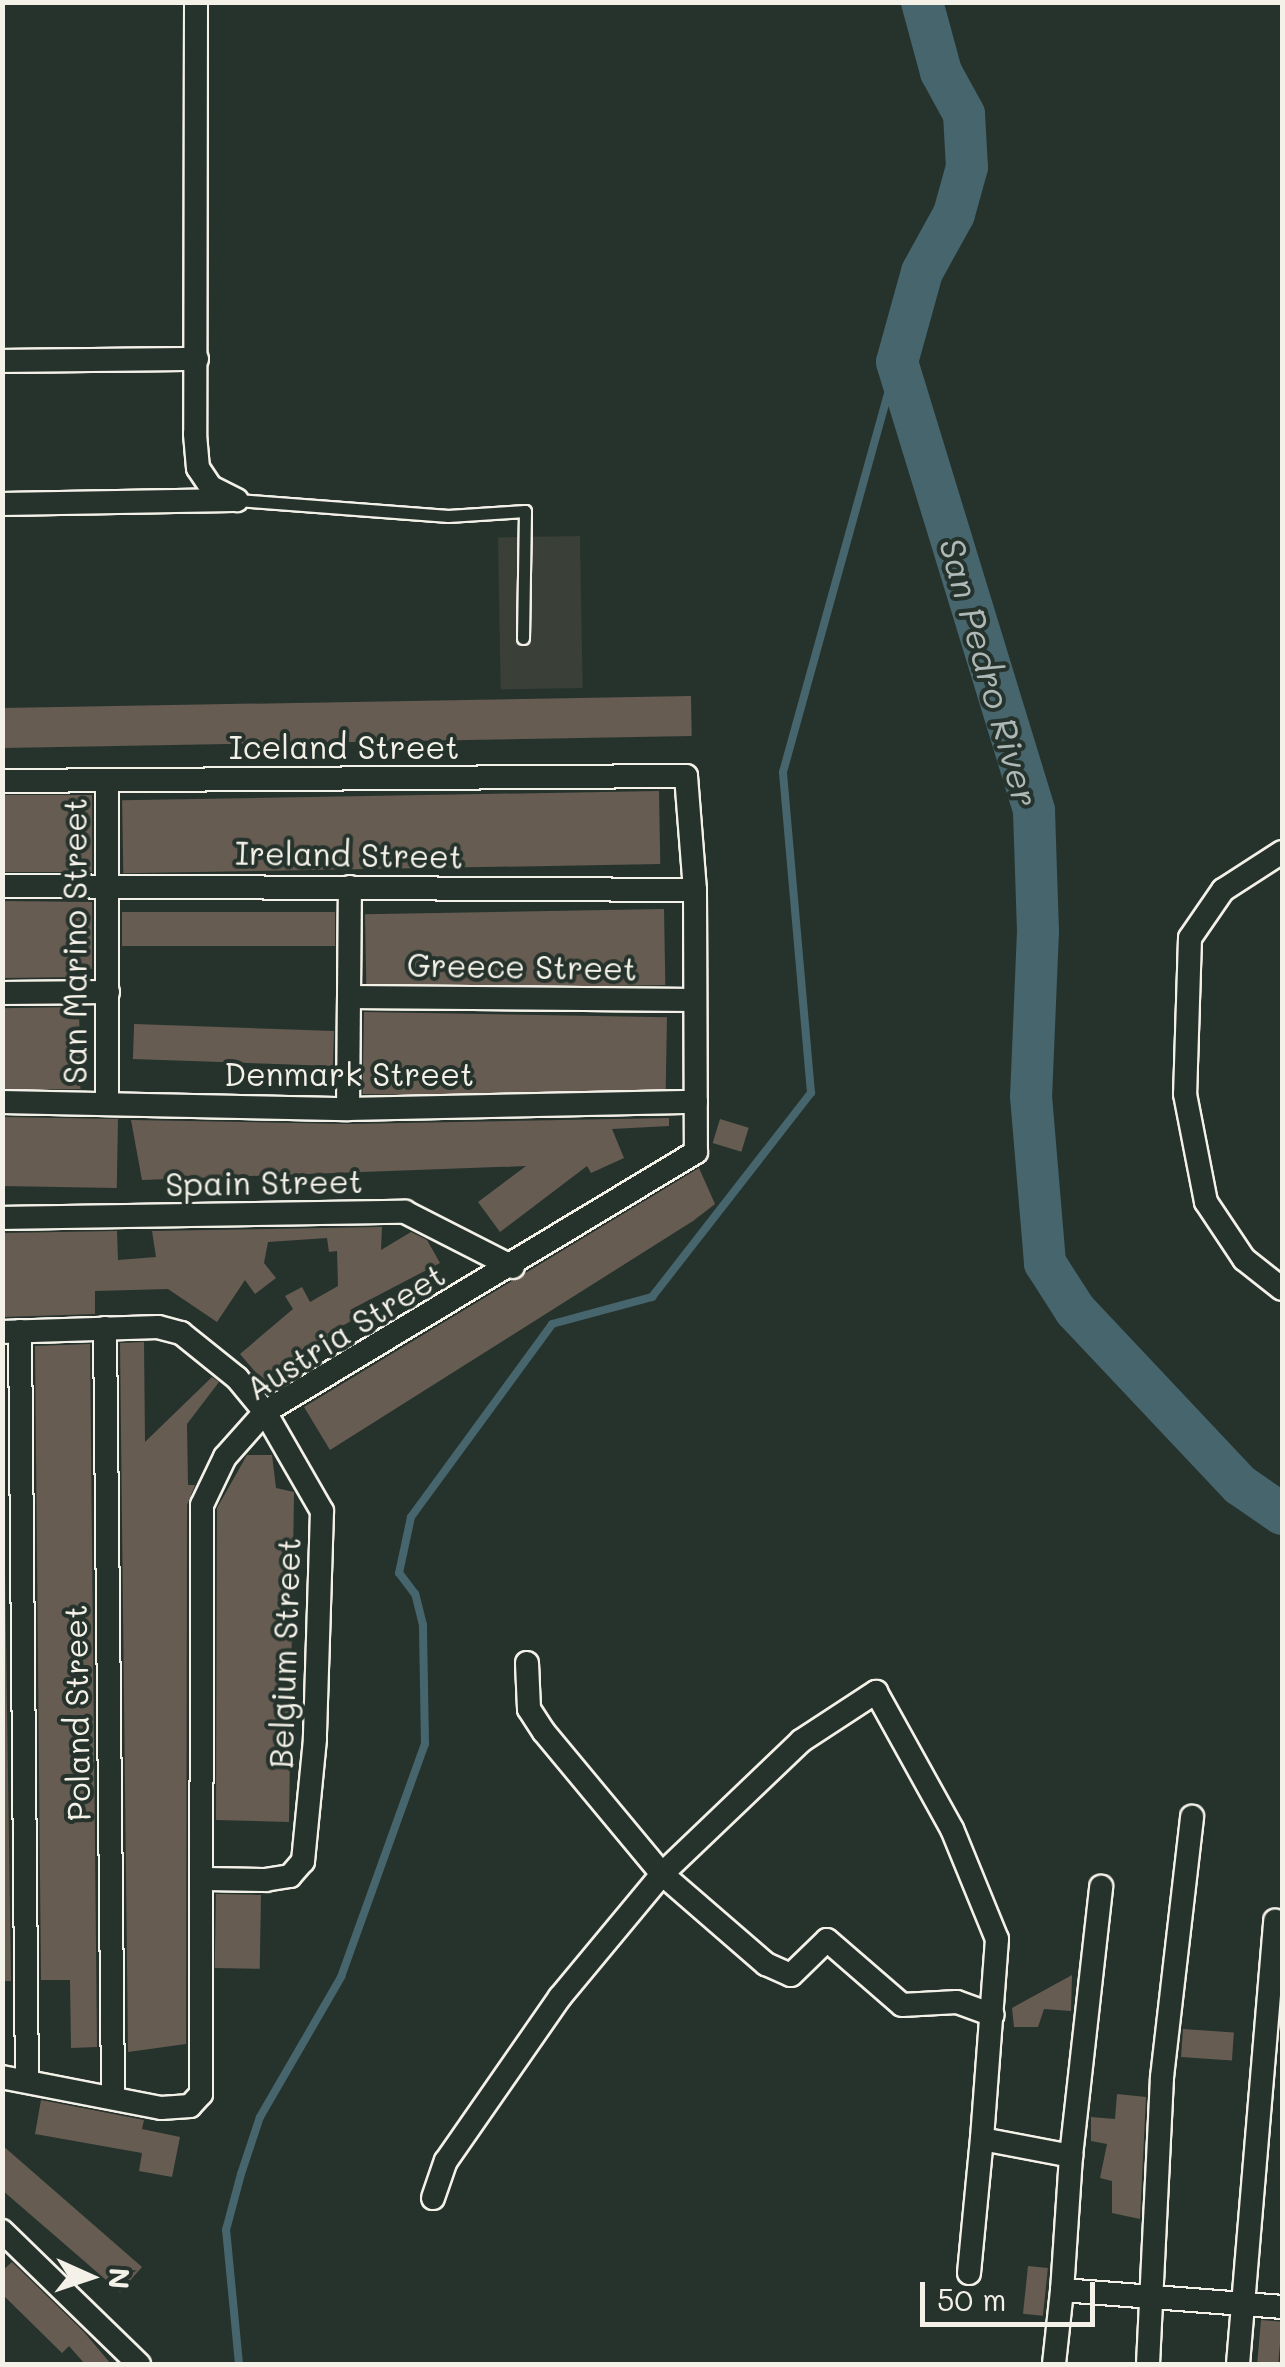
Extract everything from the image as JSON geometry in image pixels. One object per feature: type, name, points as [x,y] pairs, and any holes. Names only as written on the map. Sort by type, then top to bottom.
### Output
[{"type":"street","points":[[196,2],[198,468],[212,488],[236,500]]},
{"type":"street","points":[[2,361],[198,358]]},
{"type":"street","points":[[2,504],[236,500]]},
{"type":"street","name":"Iceland Street","points":[[2,780],[686,776]]},
{"type":"street","name":"Austria Street","points":[[113,2098],[161,2108],[190,2106],[202,2080],[202,1505],[225,1457],[265,1412],[513,1267],[696,1152],[695,890],[686,776]]},
{"type":"street","name":"San Marino Street","points":[[107,780],[107,1102]]},
{"type":"street","points":[[1282,852],[1223,890],[1190,938],[1185,1094],[1206,1202],[1244,1259],[1282,1289]]},
{"type":"street","name":"Ireland Street","points":[[2,886],[695,890]]},
{"type":"street","points":[[348,1108],[350,887]]},
{"type":"street","points":[[2,993],[108,992]]},
{"type":"street","name":"Greece Street","points":[[349,998],[695,1000]]},
{"type":"street","name":"Denmark Street","points":[[2,1102],[348,1108],[696,1102]]},
{"type":"street","name":"Spain Street","points":[[2,1218],[405,1212],[513,1267]]},
{"type":"street","name":"Belgium Street","points":[[12,1331],[105,1328],[181,1334],[237,1378],[265,1412],[322,1512],[315,1739],[303,1861],[290,1876],[203,1880]]},
{"type":"street","name":"Poland Street","points":[[105,1328],[113,2098]]},
{"type":"street","points":[[12,1331],[27,2081]]},
{"type":"street","points":[[527,1663],[529,1710],[662,1874],[782,1975],[791,1975],[828,1940],[902,2005],[957,2002],[993,2015]]},
{"type":"street","points":[[433,2198],[446,2161],[560,1998],[662,1874],[801,1741],[876,1692],[952,1828],[997,1939],[969,2273]]},
{"type":"street","points":[[1148,2364],[1162,2077],[1192,1817]]},
{"type":"street","points":[[1054,2364],[1071,2156],[1101,1887]]},
{"type":"street","points":[[1238,2364],[1274,2031],[1275,1921]]},
{"type":"street","points":[[2,2077],[113,2098]]},
{"type":"street","points":[[982,2139],[1071,2156]]},
{"type":"street","points":[[2,2231],[139,2364]]},
{"type":"street","points":[[1062,2290],[1243,2308],[1282,2306]]},
{"type":"lane","points":[[236,500],[448,516],[525,511],[523,638]]},
{"type":"shaded area","points":[[580,536],[583,688],[501,689],[498,537]]},
{"type":"building","points":[[691,696],[692,736],[3,748],[2,708]]},
{"type":"building","points":[[659,791],[660,864],[123,873],[122,800]]},
{"type":"building","points":[[2,795],[92,795],[92,872],[2,872]]},
{"type":"building","points":[[2,901],[92,902],[92,969],[78,969],[78,977],[2,978]]},
{"type":"building","points":[[664,909],[665,985],[366,990],[365,914]]},
{"type":"building","points":[[122,912],[335,912],[335,946],[122,946]]},
{"type":"building","points":[[79,1007],[80,1089],[3,1090],[2,1008]]},
{"type":"building","points":[[364,1012],[667,1017],[666,1099],[363,1094]]},
{"type":"building","points":[[134,1024],[334,1031],[333,1066],[133,1059]]},
{"type":"building","points":[[2,1117],[118,1119],[117,1188],[2,1186]]},
{"type":"building","points":[[669,1118],[669,1126],[612,1129],[624,1158],[591,1173],[587,1166],[500,1232],[478,1202],[526,1166],[142,1180],[131,1120],[348,1124]]},
{"type":"building","points":[[720,1119],[749,1128],[741,1152],[713,1143]]},
{"type":"building","points":[[699,1168],[715,1204],[693,1221],[330,1450],[304,1407]]},
{"type":"building","points":[[382,1227],[381,1250],[411,1232],[427,1240],[440,1263],[350,1310],[355,1319],[327,1334],[331,1340],[308,1353],[305,1347],[264,1382],[240,1354],[293,1309],[285,1296],[302,1287],[310,1302],[338,1286],[337,1251],[329,1252],[327,1238],[268,1242],[264,1263],[276,1278],[255,1294],[245,1280],[217,1322],[168,1289],[95,1291],[95,1314],[2,1317],[2,1233],[117,1231],[118,1260],[156,1257],[152,1231]]},
{"type":"building","points":[[144,1342],[145,1442],[212,1377],[219,1382],[187,1424],[188,1485],[195,1485],[187,1505],[186,2044],[128,2052],[120,1343]]},
{"type":"building","points":[[90,1344],[97,2047],[71,2048],[70,1980],[41,1980],[35,1346]]},
{"type":"building","points":[[2,1365],[11,1981],[2,1981]]},
{"type":"building","points":[[247,1455],[272,1455],[276,1488],[294,1492],[289,1822],[216,1820],[217,1508]]},
{"type":"building","points":[[216,1894],[261,1895],[260,1969],[215,1968]]},
{"type":"building","points":[[1072,1975],[1071,2011],[1044,2009],[1038,2027],[1014,2027],[1012,2008]]},
{"type":"building","points":[[1183,2029],[1234,2033],[1232,2060],[1181,2057]]},
{"type":"building","points":[[1117,2094],[1146,2097],[1140,2219],[1112,2213],[1112,2181],[1100,2178],[1107,2144],[1091,2141],[1091,2117],[1115,2119]]},
{"type":"building","points":[[41,2100],[144,2120],[142,2129],[180,2137],[172,2177],[139,2171],[142,2153],[35,2134]]},
{"type":"building","points":[[2,2145],[142,2267],[120,2292],[2,2190]]},
{"type":"building","points":[[12,2262],[111,2364],[85,2364],[69,2346],[62,2353],[2,2294],[2,2271]]},
{"type":"building","points":[[1028,2266],[1048,2268],[1043,2316],[1023,2314]]},
{"type":"building","points":[[1261,2320],[1282,2322],[1278,2364],[1257,2362]]},
{"type":"waterway","name":"San Pedro River","points":[[922,2],[941,72],[964,114],[967,167],[954,214],[922,272],[897,362],[1034,811],[1038,931],[1031,1096],[1045,1263],[1075,1310],[1240,1485],[1282,1514]]},
{"type":"waterway","points":[[239,2364],[226,2230],[241,2174],[260,2117],[341,1977],[425,1744],[423,1625],[415,1594],[399,1573],[411,1517],[552,1324],[652,1297],[811,1093],[783,772],[897,362]]}]
